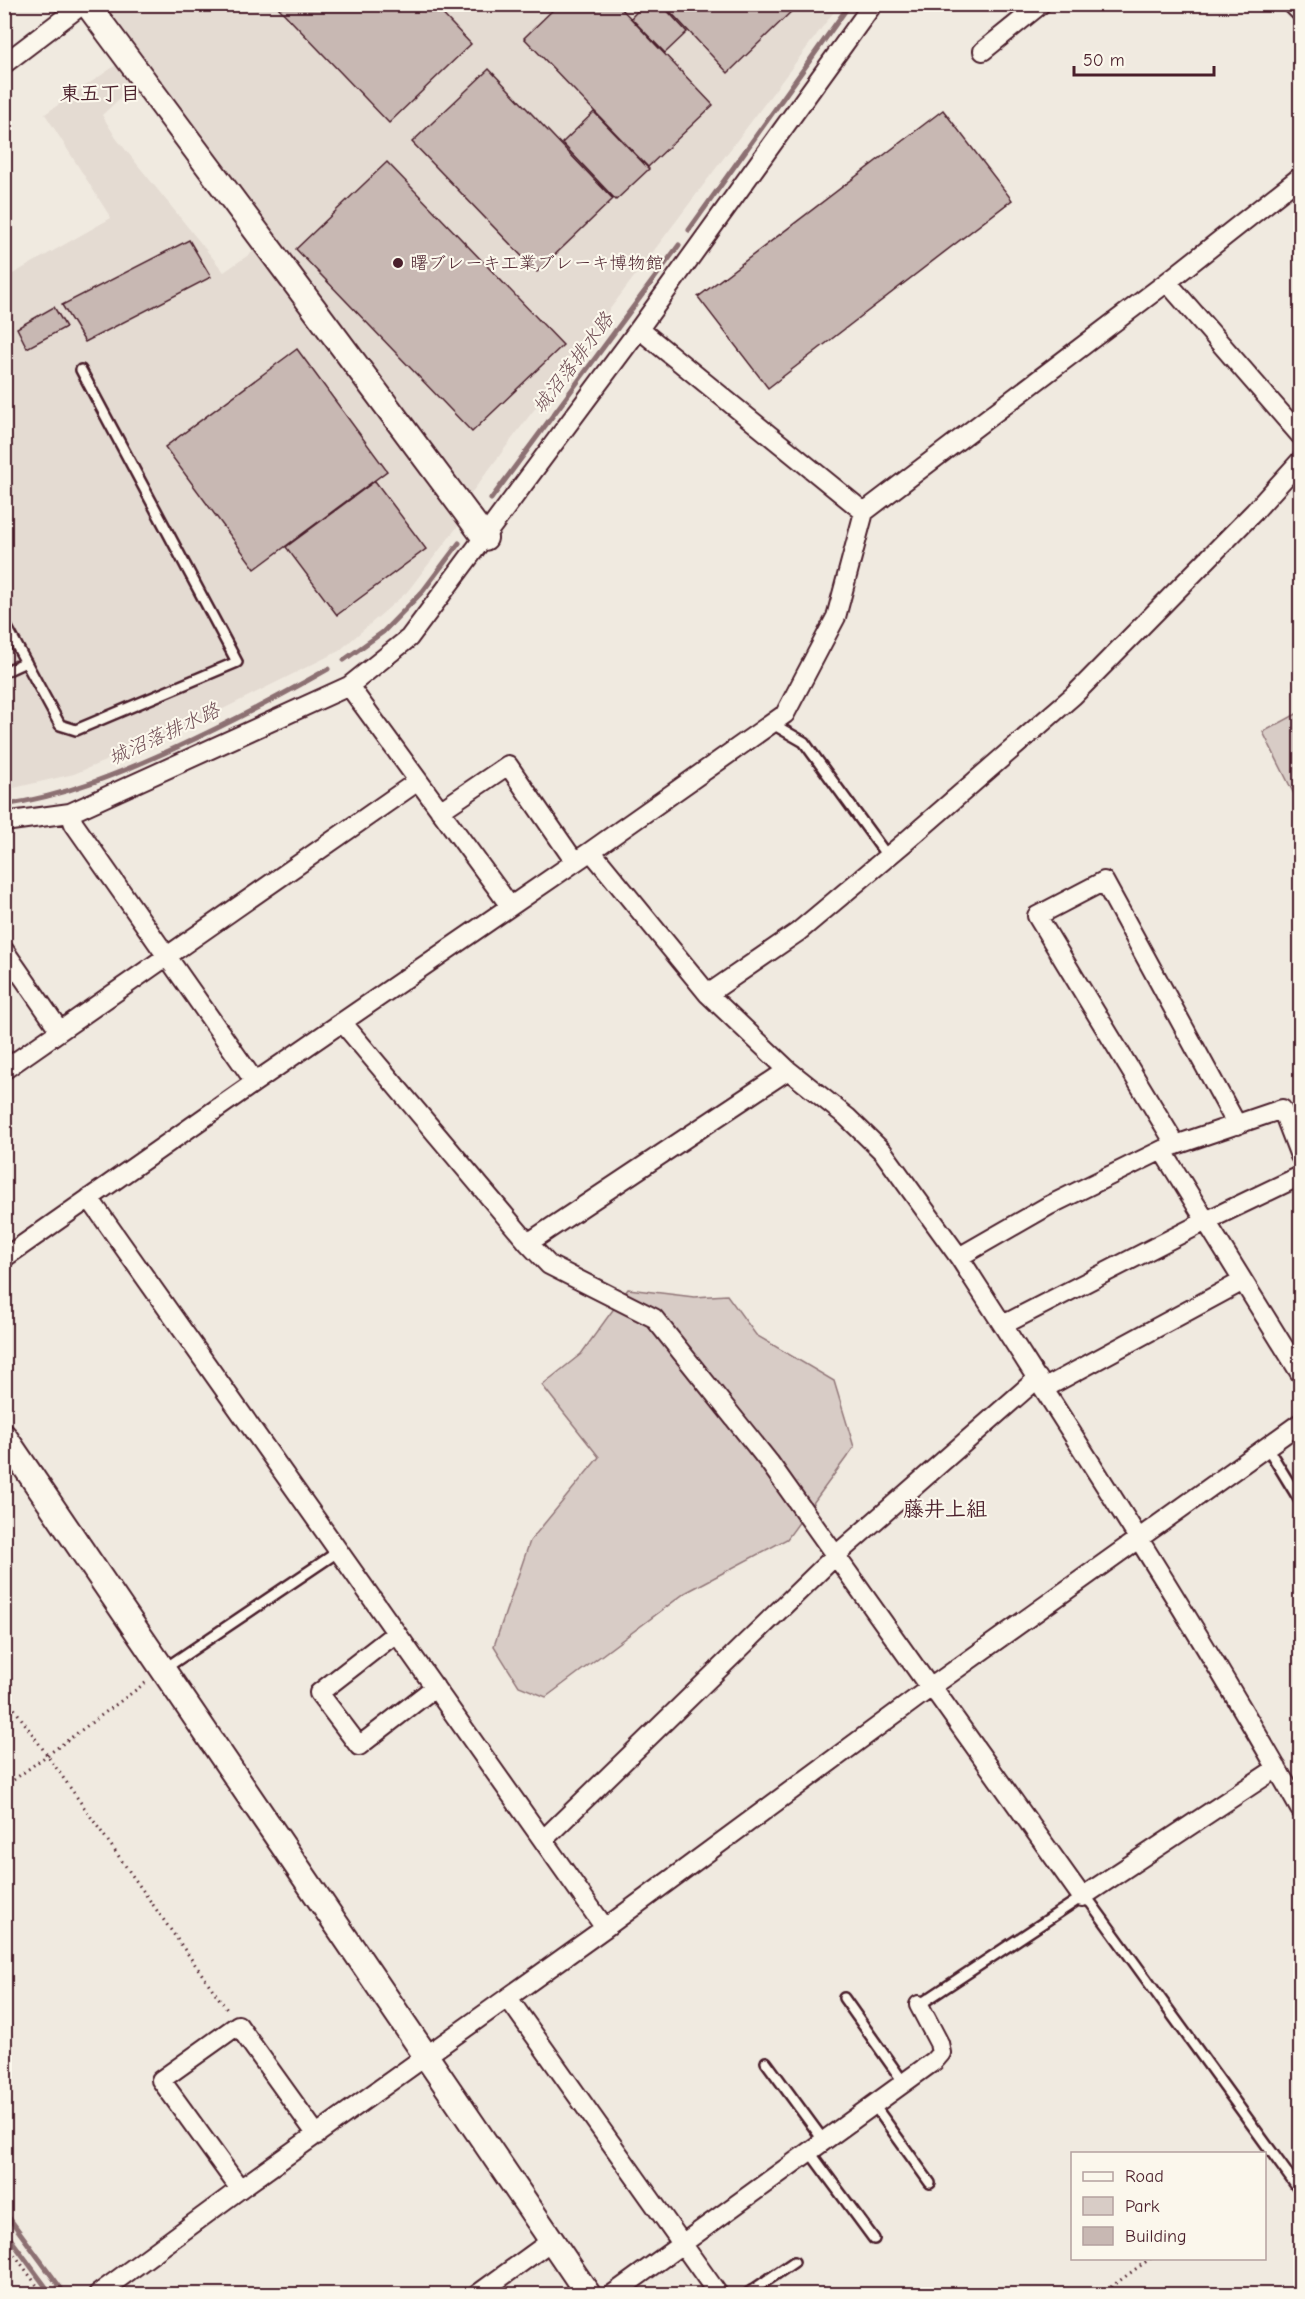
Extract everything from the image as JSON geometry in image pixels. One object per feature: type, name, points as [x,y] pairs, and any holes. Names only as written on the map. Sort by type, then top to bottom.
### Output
[{"type":"street","points":[[7,56],[85,4],[485,538]]},
{"type":"street","points":[[4,822],[70,813],[349,686],[410,638],[639,329],[873,4]]},
{"type":"street","points":[[983,51],[1041,4]]},
{"type":"street","points":[[1292,4],[1300,12]]},
{"type":"street","points":[[4,1258],[785,714],[836,617],[864,512],[1167,282],[1300,177]]},
{"type":"street","points":[[1167,282],[1300,435]]},
{"type":"street","points":[[639,329],[864,512]]},
{"type":"street","points":[[708,994],[798,932],[888,857],[1072,696],[1254,512],[1300,461]]},
{"type":"street","points":[[349,686],[510,906]]},
{"type":"street","points":[[440,811],[507,765],[575,862]]},
{"type":"street","points":[[4,1070],[418,781]]},
{"type":"street","points":[[70,813],[74,824],[255,1082]]},
{"type":"street","points":[[591,851],[708,994],[788,1070],[847,1117],[883,1152],[959,1257],[1041,1383],[1139,1540],[1300,1809]]},
{"type":"street","points":[[1237,1125],[1104,881],[1037,916],[1169,1148],[1206,1221],[1300,1373]]},
{"type":"street","points":[[4,950],[60,1031]]},
{"type":"street","points":[[342,1022],[549,1265],[654,1318],[769,1462],[1083,1897],[1277,1768]]},
{"type":"street","points":[[528,1243],[788,1070]]},
{"type":"street","points":[[959,1257],[1048,1206],[1169,1148],[1282,1109],[1300,1156]]},
{"type":"street","points":[[1003,1325],[1206,1221],[1300,1176]]},
{"type":"street","points":[[89,1198],[605,1928]]},
{"type":"street","points":[[543,1840],[836,1556],[1041,1383],[1244,1281]]},
{"type":"street","points":[[98,2295],[240,2189],[605,1928],[930,1688],[1300,1423]]},
{"type":"street","points":[[4,1436],[588,2295]]},
{"type":"street","points":[[396,1632],[319,1693],[359,1746],[435,1686]]},
{"type":"street","points":[[508,1998],[718,2295]]},
{"type":"street","points":[[613,2295],[934,2061],[941,2054],[939,2043],[919,2005]]},
{"type":"street","points":[[240,2189],[161,2080],[238,2025],[317,2134]]},
{"type":"street","points":[[478,2295],[551,2241]]},
{"type":"lane","points":[[4,622],[60,725],[76,730],[237,662],[81,370]]},
{"type":"lane","points":[[4,672],[26,662]]},
{"type":"lane","points":[[771,723],[804,742],[888,857]]},
{"type":"lane","points":[[1267,1447],[1300,1501]]},
{"type":"lane","points":[[164,1670],[339,1551]]},
{"type":"lane","points":[[919,2005],[1083,1897],[1091,1903],[1300,2191]]},
{"type":"lane","points":[[843,1998],[904,2083]]},
{"type":"lane","points":[[766,2062],[874,2239]]},
{"type":"lane","points":[[874,2104],[930,2183]]},
{"type":"lane","points":[[747,2295],[794,2262]]},
{"type":"path","points":[[4,1787],[164,1670]]},
{"type":"path","points":[[4,1694],[238,2025]]},
{"type":"path","points":[[4,2240],[43,2295]]},
{"type":"path","points":[[1101,2295],[1149,2260]]},
{"type":"shaded area","points":[[93,5],[839,5],[469,496],[131,47]]},
{"type":"shaded area","points":[[116,65],[131,88],[102,115],[116,138],[224,272],[257,249],[458,526],[407,592],[339,651],[193,724],[74,774],[5,790],[4,279],[111,218],[45,114]]},
{"type":"green space","points":[[1300,712],[1300,806],[1263,732]]},
{"type":"green space","points":[[628,1289],[694,1297],[727,1295],[756,1335],[834,1381],[854,1447],[787,1539],[685,1593],[546,1697],[519,1686],[494,1646],[530,1541],[599,1457],[542,1385],[581,1354]]},
{"type":"building","points":[[275,4],[433,4],[471,44],[389,123]]},
{"type":"building","points":[[559,4],[617,4],[713,105],[648,167],[524,38]]},
{"type":"building","points":[[644,4],[661,4],[687,32],[665,53],[631,18]]},
{"type":"building","points":[[663,4],[799,4],[728,73]]},
{"type":"building","points":[[489,69],[613,199],[537,272],[412,142]]},
{"type":"building","points":[[943,110],[1012,200],[768,388],[698,297]]},
{"type":"building","points":[[594,112],[649,169],[616,200],[562,143]]},
{"type":"building","points":[[387,162],[563,345],[472,432],[296,249]]},
{"type":"building","points":[[189,240],[211,277],[85,342],[62,305]]},
{"type":"building","points":[[54,307],[66,327],[27,348],[17,328]]},
{"type":"building","points":[[297,349],[387,471],[255,569],[165,447]]},
{"type":"building","points":[[375,481],[426,549],[337,615],[286,547]]},
{"type":"waterway","name":"城沼落排水路","points":[[689,230],[850,4]]},
{"type":"waterway","name":"城沼落排水路","points":[[491,499],[679,245]]},
{"type":"waterway","name":"城沼落排水路","points":[[344,660],[383,632],[423,591],[459,543]]},
{"type":"waterway","name":"城沼落排水路","points":[[4,805],[70,790],[132,767],[232,721],[328,669]]},
{"type":"waterway","points":[[4,2211],[65,2294]]},
{"type":"waterway","points":[[4,2230],[51,2294]]},
{"type":"place","name":"曙ブレーキ工業ブレーキ博物館","points":[[398,263]]},
{"type":"district","name":"東五丁目","points":[[100,93]]},
{"type":"district","name":"藤井上組","points":[[945,1509]]}]
